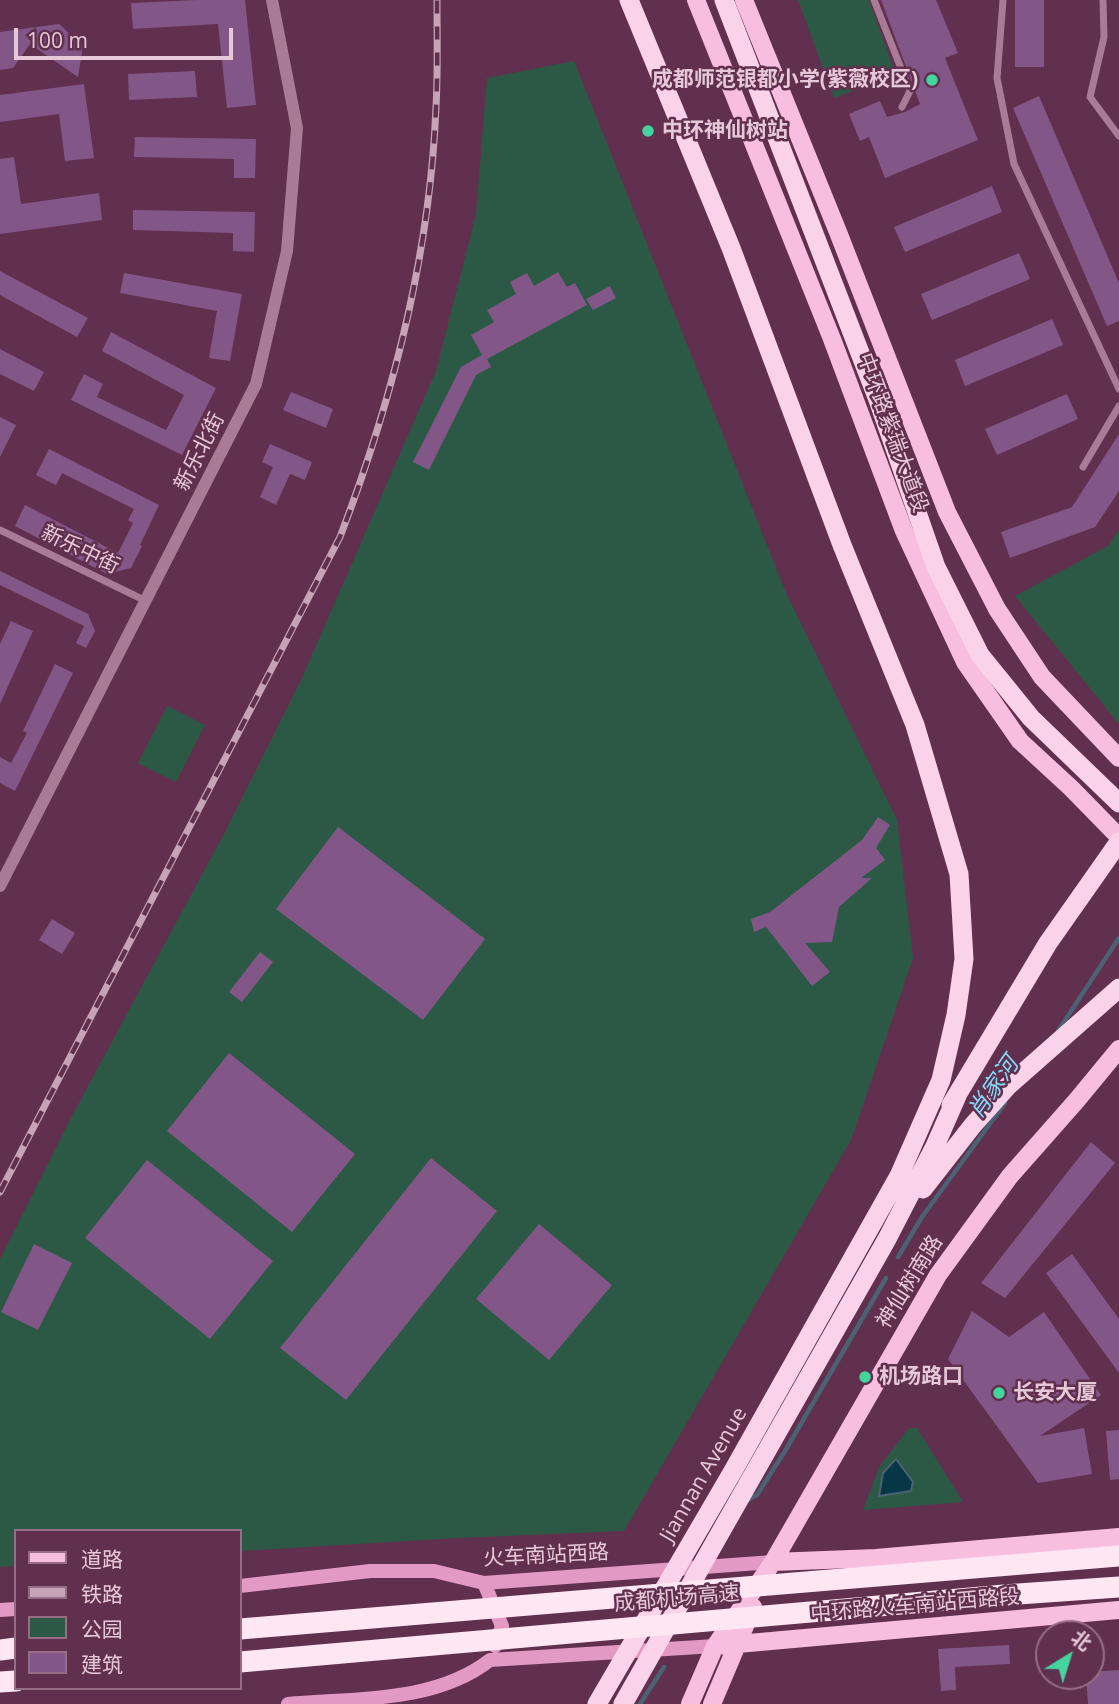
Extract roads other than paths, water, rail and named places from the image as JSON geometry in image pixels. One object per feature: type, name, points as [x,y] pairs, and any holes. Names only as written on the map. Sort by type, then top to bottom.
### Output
[{"type":"highway","points":[[629,0],[732,248],[842,545],[915,725],[960,874],[964,959],[957,1015],[940,1080],[899,1177]]},
{"type":"highway","points":[[724,0],[877,397],[936,567],[980,655],[1031,718],[1119,803]]},
{"type":"highway","points":[[597,1704],[747,1447],[899,1177],[957,1096],[1048,943],[1119,839]]},
{"type":"highway","points":[[895,1225],[973,1125],[1008,1086],[1119,988]]},
{"type":"highway","points":[[895,1225],[957,1096]]},
{"type":"highway","name":"Jiannan Avenue","points":[[622,1704],[895,1225]]},
{"type":"highway","name":"成都机场高速","points":[[242,1629],[1119,1556]]},
{"type":"highway","name":"成都机场高速","points":[[242,1662],[1119,1587]]},
{"type":"main road","name":"中环路紫瑞大道段","points":[[696,0],[832,339],[904,531],[965,662],[1020,741],[1071,788],[1119,839]]},
{"type":"main road","name":"中环路紫瑞大道段","points":[[744,0],[947,512],[997,609],[1042,677],[1119,758]]},
{"type":"main road","name":"神仙树南路","points":[[773,1562],[938,1275],[1010,1176],[1119,1049]]},
{"type":"main road","points":[[773,1562],[876,1558],[1119,1537]]},
{"type":"main road","points":[[712,1704],[773,1562]]},
{"type":"main road","points":[[690,1704],[715,1646],[773,1562]]},
{"type":"main road","name":"火车南站西路","points":[[242,1586],[370,1571],[435,1571],[484,1583],[773,1562]]},
{"type":"main road","points":[[484,1583],[502,1626],[490,1660]]},
{"type":"main road","name":"中环路火车南站西路段","points":[[715,1646],[1119,1610]]},
{"type":"main road","points":[[288,1704],[422,1691],[474,1672],[490,1660],[715,1646]]},
{"type":"street","name":"新乐北街","points":[[0,886],[256,384],[287,251],[297,128],[272,0]]},
{"type":"street","points":[[874,0],[910,91],[902,107]]},
{"type":"street","points":[[1003,0],[997,78],[1014,164],[1119,389]]},
{"type":"street","points":[[1103,0],[1104,37],[1090,97],[1119,136]]},
{"type":"street","points":[[1083,467],[1119,407]]},
{"type":"street","name":"新乐中街","points":[[0,530],[145,601]]},
{"type":"water","points":[[896,1459],[913,1482],[911,1491],[879,1496],[883,1473]]},
{"type":"waterway","name":"肖家河","points":[[1058,1031],[1119,938]]},
{"type":"waterway","name":"肖家河","points":[[898,1257],[922,1217],[1005,1103]]},
{"type":"waterway","name":"肖家河","points":[[746,1501],[757,1495],[785,1451],[886,1278]]},
{"type":"waterway","name":"肖家河","points":[[640,1704],[664,1667]]},
{"type":"railway","points":[[0,1192],[340,537],[377,432],[406,326],[417,272],[432,162],[436,107],[437,0]]},
{"type":"place","name":"成都师范银都小学(紫薇校区)","points":[[932,80]]},
{"type":"place","name":"中环神仙树站","points":[[648,131]]},
{"type":"place","name":"机场路口","points":[[865,1377]]},
{"type":"place","name":"长安大厦","points":[[999,1393]]}]
